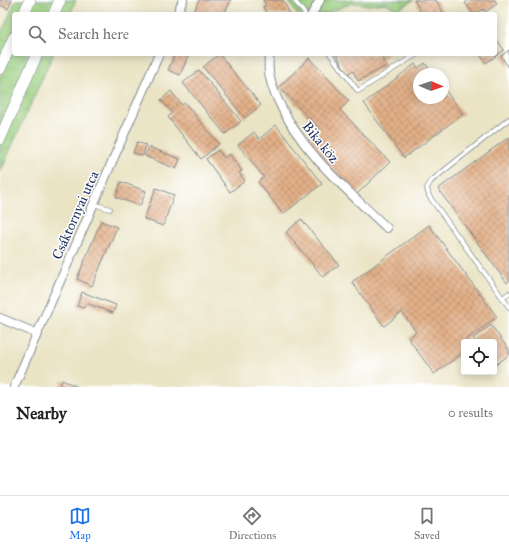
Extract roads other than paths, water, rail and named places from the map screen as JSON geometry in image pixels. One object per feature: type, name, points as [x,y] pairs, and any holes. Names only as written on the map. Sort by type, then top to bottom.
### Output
[{"type":"street","points":[[25,12],[30,0]]},
{"type":"street","points":[[55,12],[60,0]]},
{"type":"street","points":[[177,12],[183,0]]},
{"type":"street","points":[[313,12],[320,0]]},
{"type":"street","points":[[0,69],[12,42]]},
{"type":"street","points":[[0,139],[35,56]]},
{"type":"street","name":"Csáktornyai utca","points":[[14,387],[158,56]]},
{"type":"street","name":"Bika köz","points":[[270,56],[268,67],[274,91],[283,112],[298,136],[315,158],[344,188],[387,228]]},
{"type":"street","points":[[0,318],[38,334]]},
{"type":"lane","points":[[294,0],[303,12]]},
{"type":"lane","points":[[332,56],[358,91],[414,56]]},
{"type":"lane","points":[[509,119],[431,181],[427,188],[429,196],[509,307]]},
{"type":"lane","points":[[94,204],[110,209]]},
{"type":"lane","points":[[503,298],[509,293]]}]
